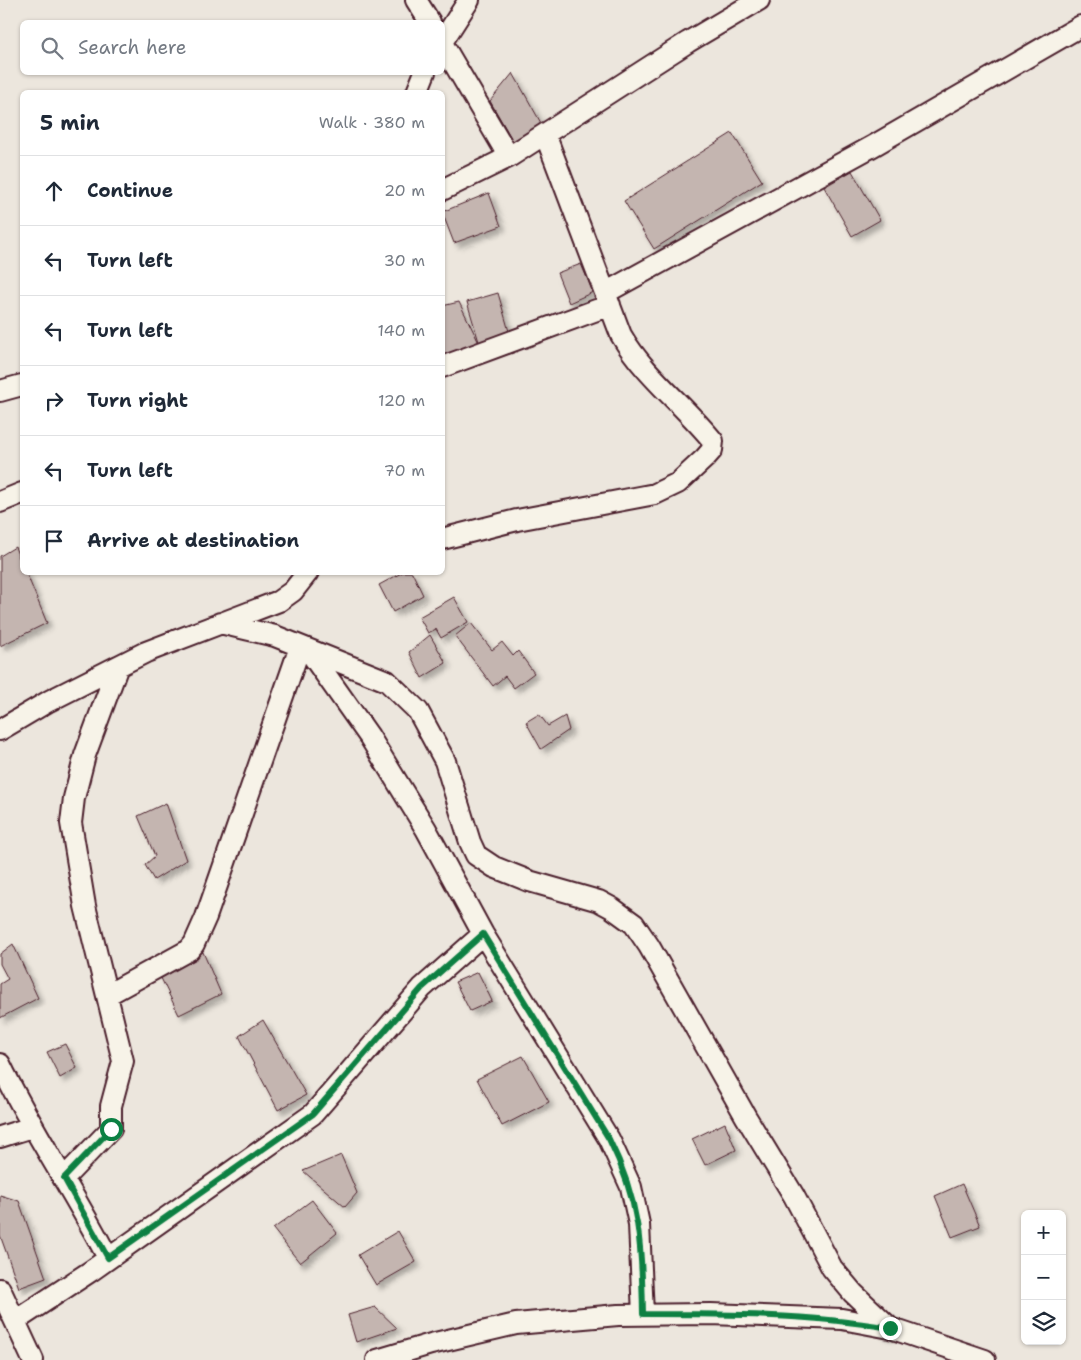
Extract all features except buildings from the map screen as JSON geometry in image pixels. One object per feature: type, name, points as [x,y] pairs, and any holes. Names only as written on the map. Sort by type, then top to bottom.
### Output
[{"type":"street","points":[[416,0],[429,20]]},
{"type":"street","points":[[445,37],[468,0]]},
{"type":"street","points":[[445,189],[509,157],[688,42],[759,0]]},
{"type":"street","points":[[445,366],[607,299],[1081,26]]},
{"type":"street","points":[[445,47],[509,157]]},
{"type":"street","points":[[418,90],[424,75]]},
{"type":"street","points":[[445,538],[517,520],[655,494],[678,483],[712,450],[713,441],[684,407],[632,354],[621,335],[545,134]]},
{"type":"street","points":[[0,391],[20,386]]},
{"type":"street","points":[[0,502],[20,494]]},
{"type":"street","points":[[0,730],[49,701],[146,652],[279,601],[293,591],[306,575]]},
{"type":"street","points":[[220,623],[274,636],[387,681],[418,710],[445,761],[470,842],[476,855],[494,867],[529,881],[599,902],[622,914],[634,924],[649,946],[746,1117],[794,1196],[832,1268],[858,1298],[890,1328]]},
{"type":"street","points":[[304,649],[370,736],[426,829],[483,934],[609,1139],[624,1168],[639,1224],[643,1314]]},
{"type":"street","points":[[107,995],[189,950],[194,944],[206,917],[304,649]]},
{"type":"street","points":[[64,1178],[111,1129],[111,1106],[123,1061],[85,906],[70,823],[74,798],[88,748],[118,666]]},
{"type":"street","points":[[15,1321],[313,1114],[422,988],[483,934]]},
{"type":"street","points":[[0,1064],[32,1127],[64,1178],[108,1258]]},
{"type":"street","points":[[0,1137],[32,1127]]},
{"type":"street","points":[[0,1289],[33,1360]]},
{"type":"street","points":[[377,1360],[400,1357],[516,1324],[643,1314],[766,1315],[842,1320],[890,1328],[985,1360]]},
{"type":"route","points":[[111,1129],[64,1178],[108,1258],[313,1114],[334,1092],[387,1026],[422,988],[483,934],[609,1139],[624,1168],[631,1188],[639,1224],[643,1263],[643,1314],[766,1315],[842,1320],[890,1328]]}]
